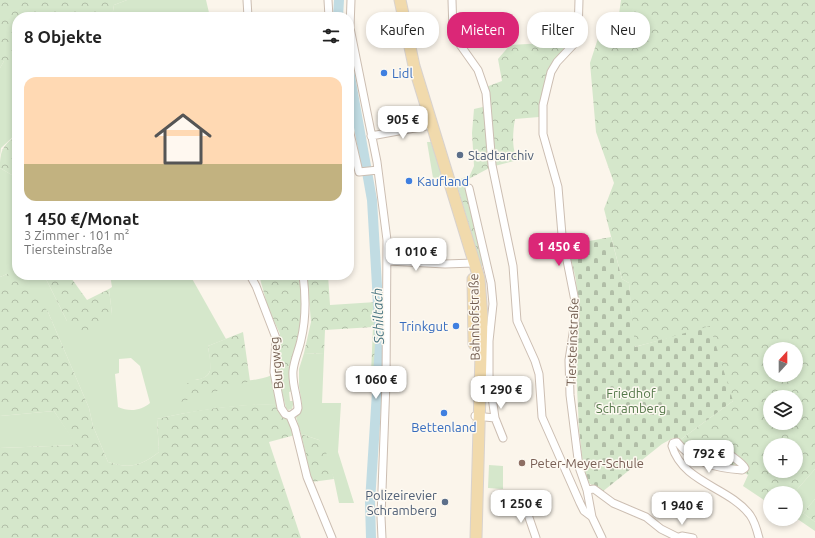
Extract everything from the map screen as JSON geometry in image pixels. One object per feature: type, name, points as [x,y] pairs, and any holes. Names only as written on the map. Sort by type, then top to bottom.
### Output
[{"type":"main road","points":[[400,0],[414,66],[474,263]]},
{"type":"main road","name":"Bahnhofstraße","points":[[474,263],[477,416],[476,538]]},
{"type":"main road","name":"Bahnhofstraße","points":[[470,538],[477,416]]},
{"type":"street","points":[[247,0],[248,12]]},
{"type":"street","points":[[328,0],[329,12]]},
{"type":"street","points":[[351,0],[351,12]]},
{"type":"street","points":[[452,0],[454,32],[456,39],[478,70],[486,93],[492,165],[513,266],[517,321],[535,361],[539,374],[542,417],[580,503],[584,511],[592,517]]},
{"type":"street","name":"Tiersteinstraße","points":[[573,0],[578,11]]},
{"type":"street","name":"Tiersteinstraße","points":[[580,0],[578,11],[578,34],[573,45],[557,62],[551,72],[543,113],[543,134],[558,187],[562,235],[575,301],[575,321],[569,360],[570,395],[579,467],[587,490],[592,517],[602,538]]},
{"type":"street","points":[[354,49],[371,136],[375,170],[385,224],[388,261],[381,517],[382,538]]},
{"type":"street","points":[[371,136],[431,125]]},
{"type":"street","points":[[354,150],[359,172],[375,170]]},
{"type":"street","points":[[469,188],[491,283],[493,304],[489,341],[489,376],[495,418],[503,438]]},
{"type":"street","name":"Bahnhofstraße","points":[[388,261],[445,264],[474,263]]},
{"type":"street","name":"Burgweg","points":[[253,280],[276,338],[274,372],[281,408],[284,414],[290,416],[295,428],[307,477],[332,538]]},
{"type":"street","points":[[290,416],[297,412],[298,408],[292,380],[293,368],[302,340],[306,303],[304,280]]},
{"type":"street","points":[[477,416],[495,418]]},
{"type":"street","points":[[719,445],[728,455],[742,463],[745,468],[742,470],[707,464],[692,458],[677,442],[673,442],[672,446],[682,465],[704,482],[732,499],[749,514],[754,521],[759,538]]},
{"type":"street","points":[[587,490],[594,489],[613,503],[646,517],[661,529],[677,538],[693,538]]},
{"type":"street","points":[[524,503],[536,538]]},
{"type":"street","points":[[661,529],[667,538]]},
{"type":"green space","points":[[0,0],[127,0],[114,5],[113,12],[12,12],[12,61],[4,61],[0,68]]},
{"type":"green space","points":[[127,0],[206,0],[209,12],[113,12],[114,5]]},
{"type":"green space","points":[[621,0],[815,0],[815,469],[800,486],[763,486],[763,499],[743,486],[748,475],[701,458],[685,447],[680,440],[733,401],[681,335],[634,347],[629,283],[622,279],[604,209],[614,183],[596,132],[590,63],[596,44],[596,48],[650,48],[650,12],[619,12]]},
{"type":"green space","points":[[519,44],[527,44],[527,48],[564,48],[548,75],[539,117],[515,119],[513,145],[518,160],[491,167],[465,181],[486,265],[481,266],[456,181],[470,175],[474,166],[472,133],[474,109],[487,106],[486,87],[502,81],[498,59],[507,48],[519,48]]},
{"type":"green space","points":[[12,60],[12,138],[1,148],[0,156],[0,68],[4,61]]},
{"type":"green space","points":[[12,138],[12,175],[0,168],[2,151]]},
{"type":"green space","points":[[427,142],[431,142],[442,177],[433,178]]},
{"type":"green space","points":[[0,168],[12,175],[12,279],[7,274],[0,277]]},
{"type":"green space","name":"Friedhof Schramberg","points":[[611,237],[622,279],[629,283],[635,347],[710,326],[733,401],[680,440],[673,438],[662,444],[602,492],[589,483],[584,473],[579,429],[575,347],[578,322],[576,280],[568,245]]},
{"type":"green space","points":[[7,274],[12,275],[12,280],[25,280],[48,312],[89,408],[93,426],[108,462],[129,466],[135,465],[147,460],[159,452],[157,419],[216,408],[277,404],[290,419],[295,435],[269,442],[301,538],[0,538],[0,448],[76,445],[54,411],[0,416],[0,277]]},
{"type":"green space","points":[[13,280],[46,280],[67,321],[112,314],[109,289],[112,287],[111,280],[193,280],[226,339],[208,346],[211,363],[209,372],[207,376],[195,380],[243,381],[272,375],[277,404],[217,408],[157,419],[159,452],[147,460],[135,465],[129,466],[108,462],[93,426],[89,408],[48,312]],"holes":[[[131,358],[140,366],[150,403],[143,408],[135,410],[126,410],[118,407],[115,374],[119,373],[119,359]]]},
{"type":"green space","points":[[46,280],[73,280],[87,300],[109,289],[112,314],[94,328],[80,332],[67,321]]},
{"type":"green space","points":[[260,280],[301,280],[301,334],[295,356],[290,365],[277,373],[275,355],[280,334],[268,308]]},
{"type":"green space","points":[[307,280],[328,280],[330,305],[376,302],[377,346],[375,378],[372,378],[371,373],[373,327],[325,330],[324,354],[304,353],[311,322]]},
{"type":"green space","points":[[243,332],[250,381],[181,402],[178,396],[182,385],[205,377],[210,371],[208,346]]},
{"type":"green space","points":[[304,353],[324,354],[322,403],[341,403],[338,452],[354,503],[339,503],[334,479],[319,440],[301,434],[296,417],[302,404],[299,386],[299,369]]},
{"type":"green space","points":[[291,363],[293,391],[289,392],[290,401],[294,401],[292,409],[288,410],[286,408],[277,373],[289,366]]},
{"type":"green space","points":[[54,411],[77,445],[0,448],[0,416]]},
{"type":"green space","points":[[301,434],[319,440],[325,449],[334,479],[312,482]]},
{"type":"green space","points":[[489,465],[503,466],[503,489],[488,488]]},
{"type":"green space","points":[[815,469],[815,499],[803,513],[803,486],[800,486]]},
{"type":"green space","points":[[815,499],[815,522],[803,513]]},
{"type":"green space","points":[[803,513],[815,522],[815,531],[803,523]]},
{"type":"waterway","name":"Schiltach","points":[[338,12],[339,0]]},
{"type":"waterway","name":"Schiltach","points":[[354,99],[372,200],[380,345],[370,502],[371,538]]},
{"type":"place","name":"Lidl","points":[[384,73]]},
{"type":"place","name":"Stadtarchiv","points":[[460,155]]},
{"type":"place","name":"Kaufland","points":[[409,181]]},
{"type":"place","name":"Trinkgut","points":[[456,326]]},
{"type":"place","name":"Bettenland","points":[[444,413]]},
{"type":"place","name":"Peter-Meyer-Schule","points":[[522,463]]},
{"type":"place","name":"Polizeirevier Schramberg","points":[[445,502]]}]
